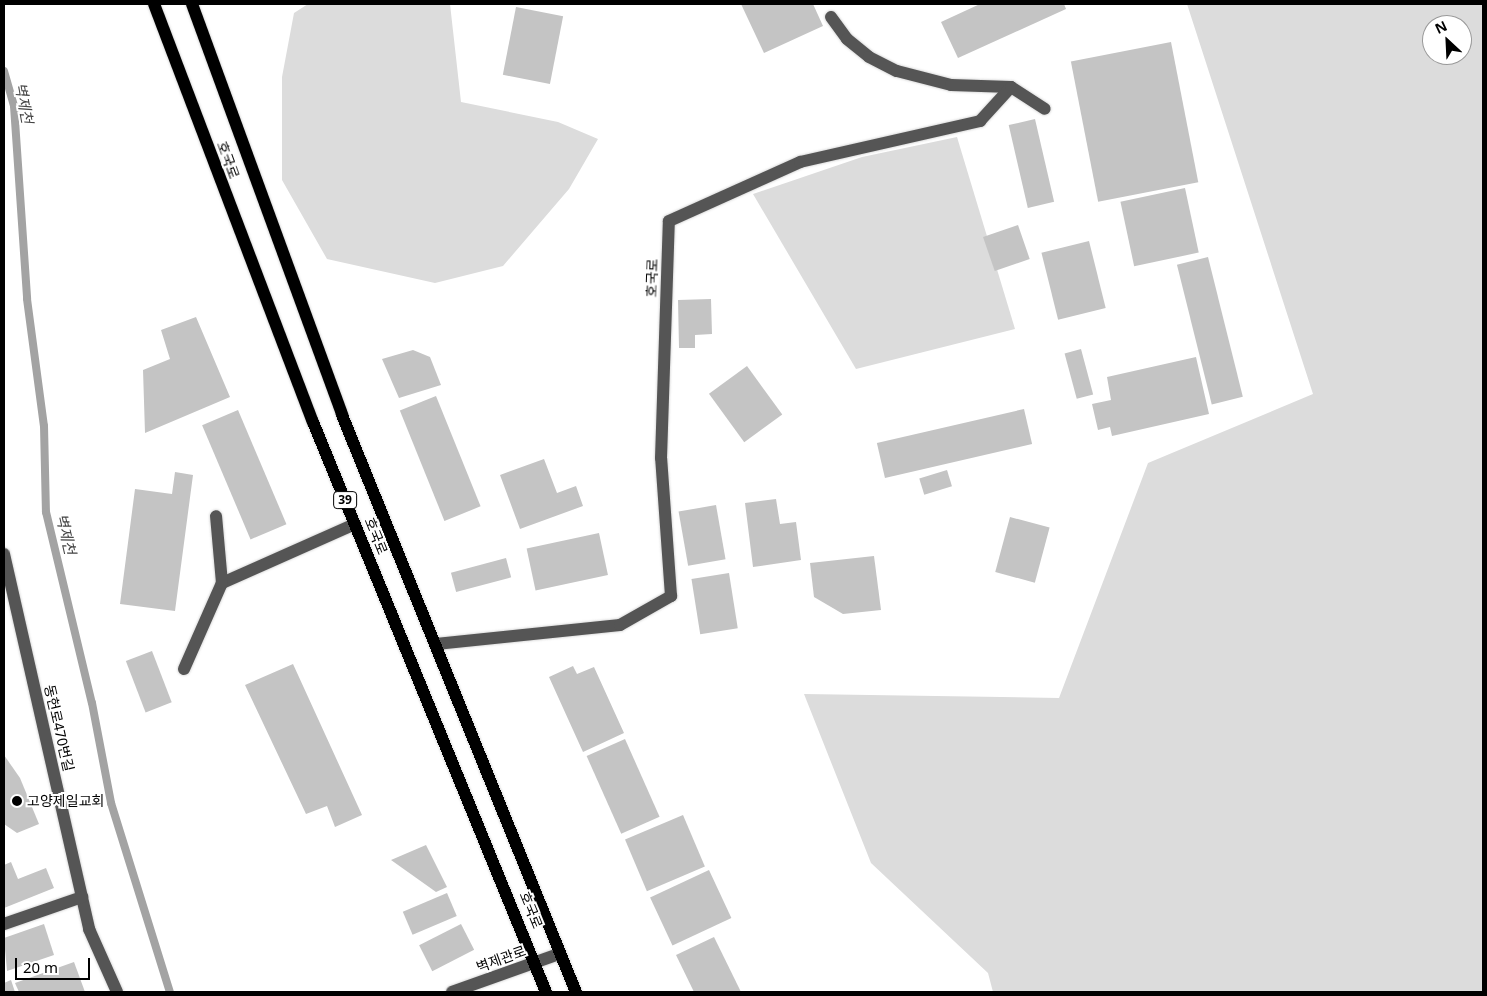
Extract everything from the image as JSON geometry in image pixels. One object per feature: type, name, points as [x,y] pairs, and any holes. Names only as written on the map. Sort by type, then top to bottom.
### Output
[{"type":"main road","name":"호국로","points":[[154,4],[240,235],[355,524],[536,962],[546,992]]},
{"type":"main road","name":"호국로","points":[[192,4],[342,415],[576,992]]},
{"type":"street","points":[[831,17],[847,39],[869,57],[897,70],[951,85],[1011,87],[1045,109]]},
{"type":"street","name":"호국로","points":[[436,644],[620,625],[671,596],[661,458],[669,221],[800,162],[980,121],[1011,87]]},
{"type":"street","points":[[184,669],[222,583],[216,516]]},
{"type":"street","points":[[222,583],[355,524]]},
{"type":"street","name":"동헌로470번길","points":[[4,554],[89,929],[117,992]]},
{"type":"street","points":[[4,924],[82,897]]},
{"type":"street","name":"벽제관로","points":[[452,992],[559,954]]},
{"type":"shaded area","points":[[308,4],[450,4],[461,102],[558,122],[598,139],[569,189],[503,266],[435,283],[327,259],[282,180],[282,77],[294,13]]},
{"type":"shaded area","points":[[1187,4],[1483,4],[1483,992],[993,992],[988,973],[871,863],[804,694],[1059,698],[1148,463],[1313,394]]},
{"type":"shaded area","points":[[957,137],[1015,329],[856,369],[753,194],[862,157]]},
{"type":"building","points":[[741,4],[813,4],[823,26],[764,53]]},
{"type":"building","points":[[980,4],[1064,4],[1066,9],[958,58],[941,22]]},
{"type":"building","points":[[516,7],[563,16],[550,84],[503,75]]},
{"type":"building","points":[[1171,42],[1198,182],[1098,202],[1071,61]]},
{"type":"building","points":[[1035,119],[1054,202],[1028,208],[1009,125]]},
{"type":"building","points":[[1185,188],[1199,253],[1134,266],[1120,202]]},
{"type":"building","points":[[1018,225],[1030,259],[995,271],[983,237]]},
{"type":"building","points":[[1089,241],[1106,308],[1058,320],[1041,253]]},
{"type":"building","points":[[1208,257],[1243,397],[1212,404],[1177,265]]},
{"type":"building","points":[[711,299],[712,334],[695,335],[695,348],[679,348],[678,300]]},
{"type":"building","points":[[196,317],[230,397],[145,433],[143,370],[170,359],[161,330]]},
{"type":"building","points":[[1081,349],[1093,394],[1077,399],[1065,353]]},
{"type":"building","points":[[413,350],[430,357],[441,385],[399,398],[382,359]]},
{"type":"building","points":[[1196,357],[1209,414],[1112,436],[1110,427],[1098,430],[1092,404],[1111,400],[1107,377]]},
{"type":"building","points":[[747,366],[782,415],[744,442],[709,394]]},
{"type":"building","points":[[436,396],[481,506],[444,521],[400,411]]},
{"type":"building","points":[[1024,409],[1032,444],[885,478],[877,443]]},
{"type":"building","points":[[238,410],[286,524],[251,539],[202,425]]},
{"type":"building","points":[[544,459],[557,493],[576,486],[583,506],[520,529],[500,475]]},
{"type":"building","points":[[947,470],[952,486],[924,495],[919,478]]},
{"type":"building","points":[[175,472],[193,475],[175,611],[120,604],[135,489],[172,494]]},
{"type":"building","points":[[776,499],[780,524],[796,522],[801,560],[753,567],[745,503]]},
{"type":"building","points":[[716,505],[726,559],[688,566],[679,512]]},
{"type":"building","points":[[1010,517],[1050,528],[1035,583],[995,572]]},
{"type":"building","points":[[599,533],[608,575],[536,590],[527,548]]},
{"type":"building","points":[[874,556],[881,610],[843,614],[814,597],[810,563]]},
{"type":"building","points":[[506,558],[511,577],[456,592],[451,573]]},
{"type":"building","points":[[729,573],[738,628],[700,634],[691,579]]},
{"type":"building","points":[[152,651],[172,702],[146,712],[126,661]]},
{"type":"building","points":[[293,664],[362,815],[335,827],[327,806],[306,814],[245,685]]},
{"type":"building","points":[[573,666],[577,674],[594,667],[624,733],[583,752],[549,677]]},
{"type":"building","points":[[625,739],[660,817],[621,834],[587,756]]},
{"type":"building","name":"고양제일교회","points":[[4,755],[20,778],[39,824],[17,833],[4,824]]},
{"type":"building","points":[[683,815],[705,867],[647,891],[625,840]]},
{"type":"building","points":[[426,845],[447,887],[436,892],[391,860]]},
{"type":"building","points":[[11,862],[18,879],[46,868],[54,888],[4,908],[4,865]]},
{"type":"building","points":[[709,870],[731,918],[672,946],[650,897]]},
{"type":"building","points":[[447,893],[457,916],[413,935],[403,912]]},
{"type":"building","points":[[44,924],[54,955],[7,971],[4,938]]},
{"type":"building","points":[[461,924],[474,950],[432,971],[419,945]]},
{"type":"building","points":[[714,937],[741,992],[694,992],[676,955]]},
{"type":"building","points":[[74,962],[85,992],[19,992],[15,983]]},
{"type":"building","points":[[11,980],[15,992],[4,992],[4,983]]},
{"type":"waterway","name":"벽제천","points":[[4,71],[14,106],[27,299],[44,426],[46,512],[92,703],[111,803],[170,992]]},
{"type":"place","name":"고양제일교회","points":[[17,801]]}]
